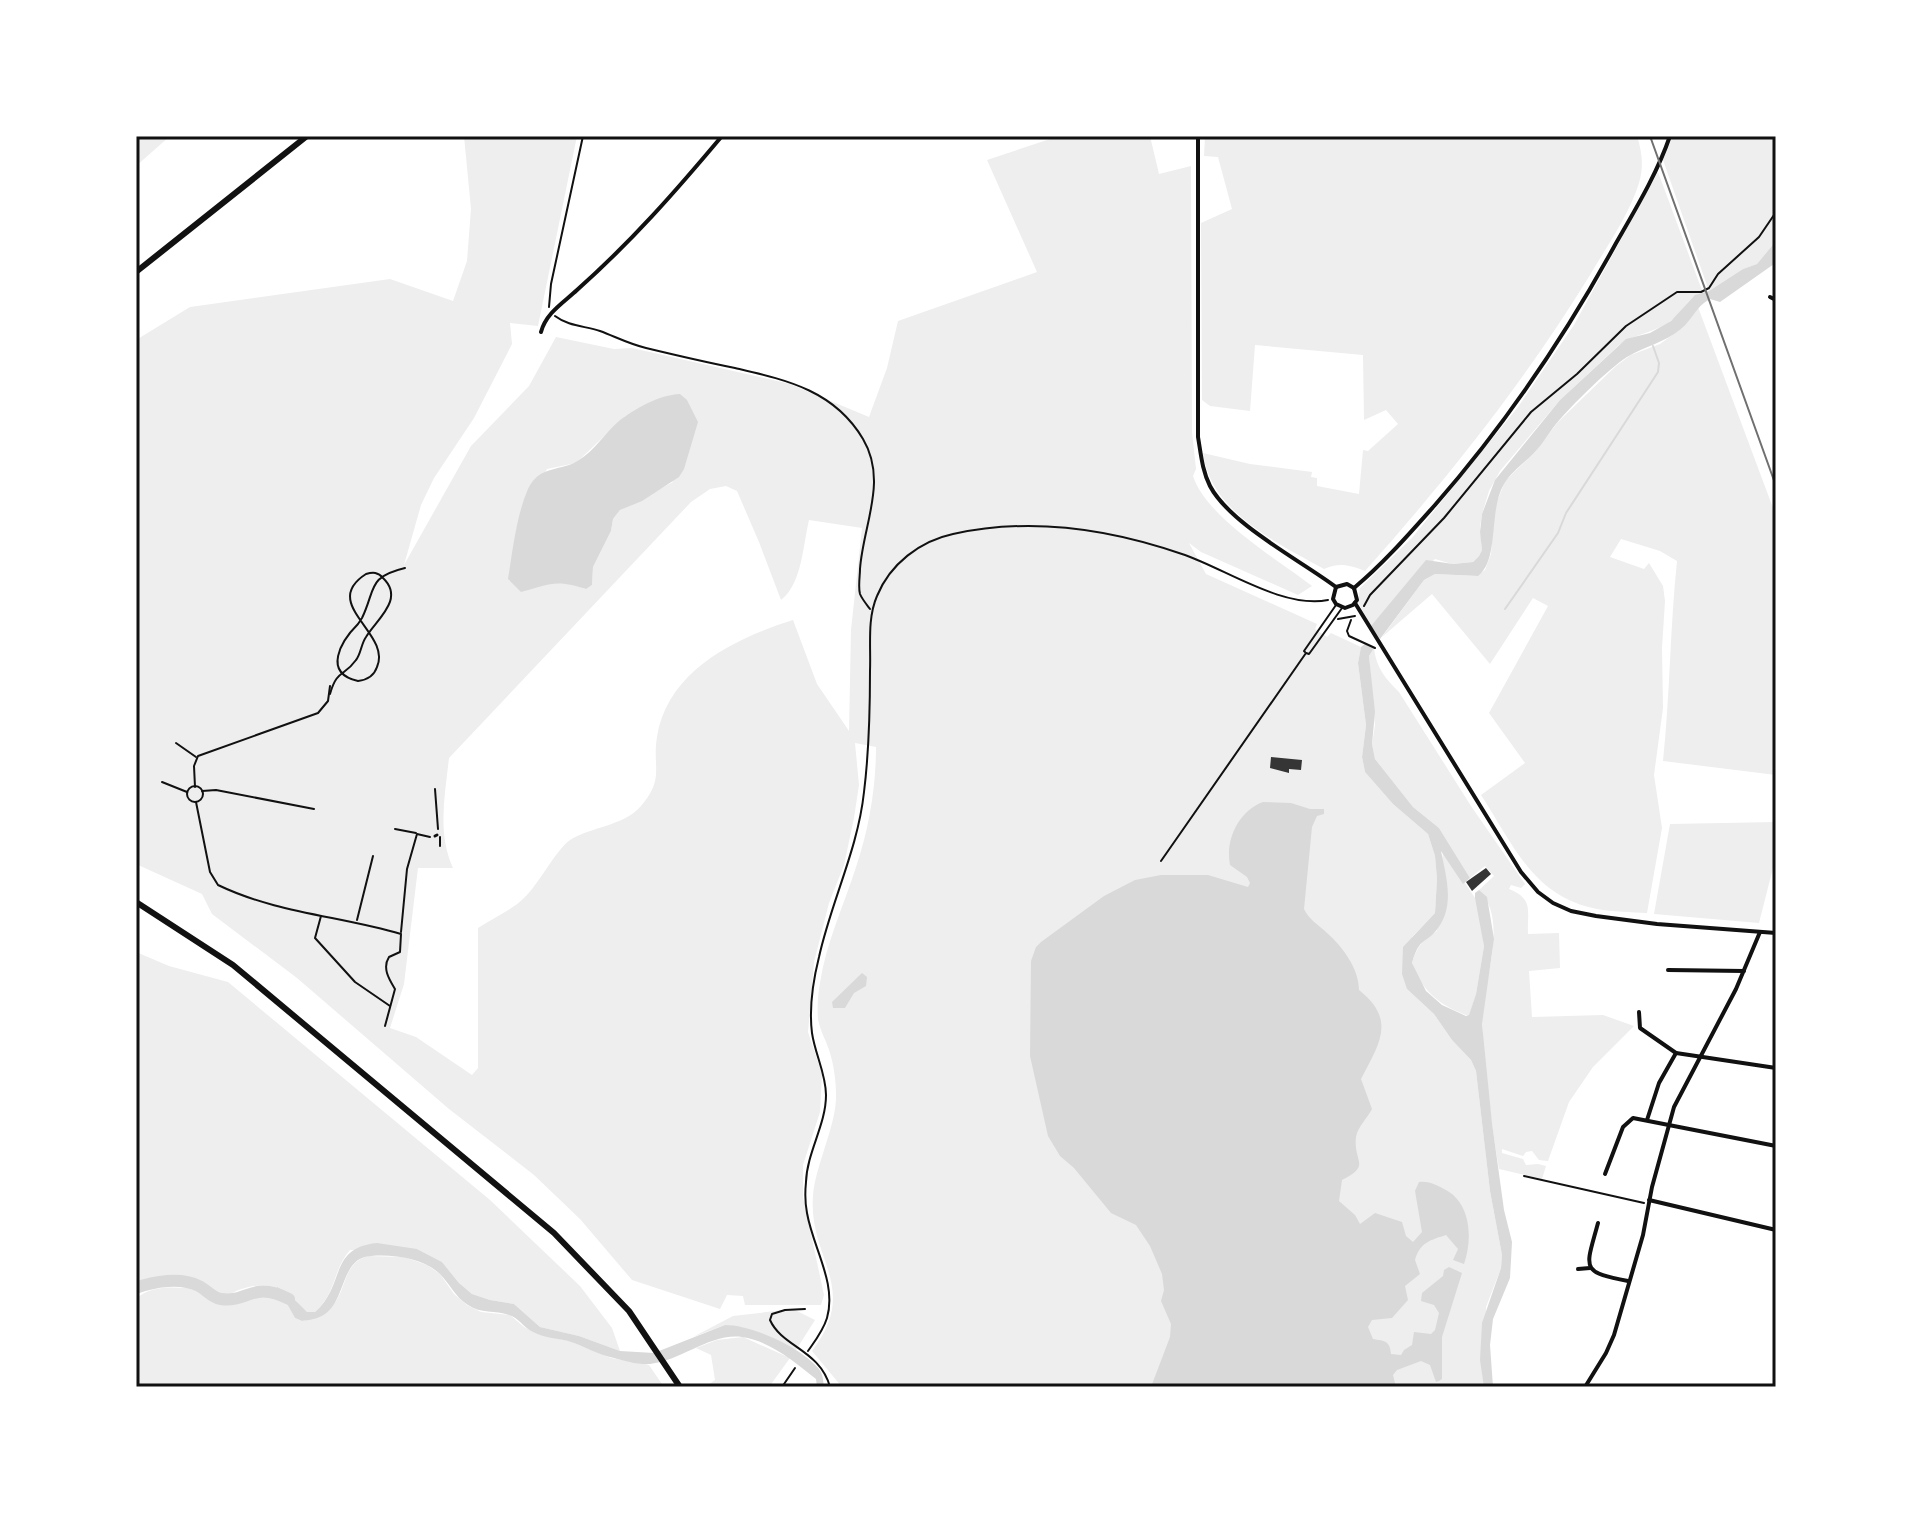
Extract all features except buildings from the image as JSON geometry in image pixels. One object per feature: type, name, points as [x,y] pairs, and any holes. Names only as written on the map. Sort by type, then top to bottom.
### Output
[{"type":"main road","points":[[136,272],[307,136]]},
{"type":"main road","points":[[136,902],[233,965],[501,1187],[582,1261],[629,1311],[680,1387]]},
{"type":"street","points":[[541,332],[551,312],[654,217],[722,136]]},
{"type":"street","points":[[1198,136],[1198,437],[1202,464],[1221,503],[1336,587]]},
{"type":"street","points":[[1354,588],[1408,535],[1495,433],[1549,356],[1590,290],[1653,175],[1670,136]]},
{"type":"street","points":[[1343,583],[1354,588],[1357,597],[1348,608],[1339,606],[1333,599],[1336,587],[1343,583]]},
{"type":"street","points":[[1355,603],[1521,872],[1538,892],[1553,903],[1596,916],[1776,933]]},
{"type":"street","points":[[1585,1387],[1614,1335],[1643,1235],[1674,1107],[1744,971],[1760,932]]},
{"type":"street","points":[[1668,970],[1744,971]]},
{"type":"street","points":[[1639,1012],[1640,1028],[1676,1053],[1776,1068]]},
{"type":"street","points":[[1647,1120],[1659,1083],[1676,1053]]},
{"type":"street","points":[[1605,1174],[1623,1127],[1633,1118],[1776,1146]]},
{"type":"street","points":[[1649,1202],[1776,1230]]},
{"type":"street","points":[[1598,1223],[1588,1259],[1590,1268],[1597,1275],[1628,1281]]},
{"type":"street","points":[[1578,1269],[1590,1268]]},
{"type":"lane","points":[[1161,861],[1339,606]]},
{"type":"lane","points":[[1305,652],[1309,654],[1339,606]]},
{"type":"path","points":[[583,136],[551,284],[548,301],[551,312],[561,320],[626,343],[794,383],[811,390],[841,411],[863,439],[875,473],[872,510],[865,528],[860,593],[872,611]]},
{"type":"path","points":[[1375,647],[1349,636],[1347,631],[1351,619],[1361,612],[1370,595],[1444,518],[1531,412],[1577,374],[1626,326],[1675,293],[1709,288],[1759,237],[1776,212]]},
{"type":"path","points":[[808,1351],[822,1331],[830,1305],[805,1199],[806,1175],[821,1124],[826,1092],[812,1033],[812,1001],[819,958],[851,853],[864,795],[872,611],[881,586],[893,568],[921,547],[951,534],[1027,525],[1060,527],[1145,543],[1184,555],[1282,597],[1311,603],[1333,599]]},
{"type":"path","points":[[381,576],[370,589],[360,621],[339,648],[338,661],[342,671],[348,678],[358,681],[369,679],[375,673],[380,654],[377,644],[360,621],[351,605],[354,586],[367,573],[381,576],[405,568]]},
{"type":"path","points":[[195,787],[194,766],[197,758],[318,713],[325,707],[334,681],[356,661],[369,633],[391,602],[389,589],[381,576]]},
{"type":"path","points":[[330,686],[330,694]]},
{"type":"path","points":[[176,743],[197,758]]},
{"type":"path","points":[[162,782],[187,793],[190,800],[196,802]]},
{"type":"path","points":[[195,787],[202,791],[216,790],[314,809]]},
{"type":"path","points":[[187,793],[195,787]]},
{"type":"path","points":[[395,829],[436,835],[435,789]]},
{"type":"path","points":[[196,802],[201,799],[202,791]]},
{"type":"path","points":[[196,802],[210,872],[218,885],[263,902],[401,934]]},
{"type":"path","points":[[385,1026],[395,989],[386,963],[389,957],[400,952],[407,869],[417,834]]},
{"type":"path","points":[[357,922],[373,856]]},
{"type":"path","points":[[321,916],[315,938],[355,982],[391,1006]]},
{"type":"path","points":[[1524,1176],[1649,1202]]},
{"type":"path","points":[[805,1309],[772,1314],[770,1320],[774,1329],[795,1343],[824,1370],[830,1387]]},
{"type":"path","points":[[782,1387],[795,1368]]},
{"type":"shaded area","points":[[136,136],[170,136],[136,166]]},
{"type":"shaded area","points":[[464,136],[577,136],[538,326],[510,323],[512,344],[474,418],[434,478],[421,505],[404,565],[471,446],[529,386],[556,337],[614,349],[632,348],[790,384],[869,417],[887,368],[898,321],[1037,272],[987,160],[1059,136],[1124,136],[1125,139],[1150,136],[1159,174],[1191,166],[1192,432],[1196,469],[1193,476],[1200,491],[1227,522],[1312,586],[1298,595],[1201,552],[1189,543],[1206,574],[1317,624],[1315,629],[1327,637],[1331,633],[1361,647],[1358,663],[1366,725],[1362,757],[1365,772],[1393,804],[1428,834],[1435,856],[1435,913],[1412,937],[1407,989],[1434,1014],[1471,1060],[1476,1071],[1490,1191],[1502,1255],[1501,1268],[1486,1307],[1484,1387],[842,1387],[812,1351],[826,1329],[833,1290],[814,1218],[813,1196],[833,1119],[836,1095],[829,1049],[818,1019],[818,1001],[826,953],[861,853],[868,823],[876,747],[855,743],[859,785],[854,818],[844,865],[829,903],[814,962],[808,1032],[822,1074],[820,1112],[803,1165],[803,1197],[824,1295],[821,1305],[745,1305],[743,1296],[727,1295],[720,1309],[632,1280],[580,1219],[534,1175],[449,1109],[297,978],[212,914],[202,894],[136,864],[136,340],[190,307],[390,279],[453,301],[467,261],[471,209]],"holes":[[[620,421],[673,482],[620,510],[613,519],[611,531],[593,567],[592,585],[585,589],[563,581],[509,581],[517,526],[547,469],[576,463]],[[726,486],[737,491],[781,600],[798,574],[809,520],[862,528],[851,630],[849,731],[817,684],[793,620],[727,648],[689,676],[674,693],[663,714],[657,737],[655,780],[641,806],[626,818],[570,840],[524,898],[478,928],[478,1068],[472,1075],[416,1037],[390,1028],[404,984],[418,868],[453,868],[444,828],[449,758],[691,502],[710,489]]]},
{"type":"shaded area","points":[[1205,136],[1637,136],[1642,171],[1635,195],[1590,275],[1539,353],[1484,428],[1365,571],[1344,565],[1324,569],[1267,536],[1232,509],[1208,474],[1203,453],[1250,464],[1312,472],[1311,477],[1317,478],[1317,486],[1359,494],[1363,450],[1368,451],[1398,424],[1386,410],[1364,420],[1363,355],[1255,345],[1250,411],[1210,406],[1202,400],[1201,223],[1232,209],[1218,157],[1204,156]]},
{"type":"shaded area","points":[[1673,136],[1776,136],[1776,241],[1757,264],[1743,269],[1709,291],[1663,160]]},
{"type":"shaded area","points":[[1658,172],[1703,293],[1694,297],[1666,324],[1619,345],[1560,400],[1500,471],[1489,491],[1480,527],[1482,550],[1479,556],[1473,562],[1452,564],[1435,559],[1371,626],[1358,602],[1360,588],[1412,538],[1518,407],[1574,325]]},
{"type":"shaded area","points":[[1776,241],[1774,264],[1720,302],[1710,299],[1705,302],[1681,329],[1627,357],[1580,398],[1504,484],[1496,507],[1492,547],[1485,568],[1478,576],[1435,574],[1424,580],[1380,639],[1371,626],[1426,560],[1453,564],[1473,562],[1479,556],[1482,550],[1482,514],[1495,480],[1560,400],[1626,339],[1650,333],[1671,321],[1695,295],[1709,291],[1743,269],[1757,264]]},
{"type":"shaded area","points":[[1698,307],[1776,516],[1776,775],[1663,761],[1677,561],[1660,551],[1621,539],[1610,557],[1644,569],[1649,563],[1663,586],[1663,708],[1654,775],[1662,828],[1647,913],[1603,910],[1575,903],[1541,881],[1515,849],[1481,795],[1525,763],[1489,713],[1548,606],[1533,598],[1490,664],[1432,594],[1382,637],[1424,580],[1435,574],[1476,576],[1485,570],[1491,554],[1495,507],[1505,481],[1535,452],[1558,422],[1616,366],[1631,355],[1660,344],[1682,328]]},
{"type":"shaded area","points":[[680,394],[687,400],[698,422],[679,477],[642,501],[620,510],[613,519],[611,531],[593,567],[592,585],[586,589],[553,584],[521,592],[508,579],[515,533],[533,481],[545,472],[579,460],[633,411],[656,400]]},
{"type":"shaded area","points":[[1365,644],[1374,648],[1369,656],[1375,712],[1372,744],[1375,759],[1413,807],[1439,828],[1470,878],[1463,884],[1441,851],[1448,890],[1446,910],[1438,928],[1418,948],[1412,963],[1426,991],[1442,1005],[1466,1016],[1476,994],[1484,946],[1475,893],[1479,890],[1487,897],[1494,939],[1482,1024],[1492,1123],[1504,1210],[1512,1242],[1510,1278],[1493,1319],[1490,1345],[1493,1387],[1484,1387],[1480,1360],[1482,1323],[1501,1268],[1502,1255],[1490,1191],[1476,1071],[1471,1060],[1434,1014],[1407,989],[1402,974],[1403,947],[1435,913],[1435,856],[1428,834],[1393,804],[1365,772],[1362,757],[1366,725],[1358,663],[1361,647]]},
{"type":"shaded area","points":[[1374,648],[1382,673],[1399,692],[1525,884],[1521,888],[1511,885],[1509,889],[1526,902],[1528,934],[1559,933],[1560,968],[1529,971],[1532,1017],[1603,1015],[1634,1026],[1593,1067],[1569,1102],[1548,1161],[1539,1160],[1532,1151],[1523,1156],[1502,1149],[1502,1153],[1523,1159],[1526,1165],[1546,1166],[1542,1179],[1499,1169],[1496,1151],[1482,1022],[1494,935],[1493,918],[1479,890],[1494,876],[1485,866],[1470,878],[1439,828],[1413,807],[1375,759],[1369,656]]},
{"type":"shaded area","points":[[1263,802],[1324,809],[1324,814],[1317,816],[1312,827],[1304,909],[1344,952],[1353,966],[1359,990],[1371,1001],[1381,1022],[1374,1055],[1361,1079],[1372,1109],[1356,1137],[1359,1166],[1342,1180],[1339,1201],[1360,1224],[1375,1213],[1402,1222],[1406,1236],[1413,1242],[1422,1232],[1415,1191],[1419,1182],[1429,1183],[1453,1195],[1468,1222],[1464,1264],[1453,1260],[1458,1249],[1446,1235],[1427,1243],[1415,1260],[1420,1274],[1405,1286],[1408,1300],[1392,1318],[1372,1320],[1368,1327],[1373,1339],[1388,1344],[1391,1354],[1401,1355],[1412,1345],[1414,1332],[1431,1334],[1435,1330],[1439,1313],[1434,1305],[1421,1301],[1422,1293],[1449,1267],[1462,1273],[1442,1337],[1442,1379],[1436,1382],[1430,1365],[1421,1361],[1397,1370],[1393,1375],[1396,1387],[1151,1387],[1170,1337],[1171,1324],[1161,1301],[1164,1290],[1162,1274],[1150,1246],[1136,1225],[1111,1213],[1074,1168],[1060,1156],[1048,1136],[1030,1056],[1031,961],[1036,947],[1104,896],[1135,880],[1161,875],[1208,875],[1248,887],[1247,877],[1230,865],[1230,845],[1241,819]]},
{"type":"shaded area","points":[[1776,822],[1776,856],[1759,923],[1654,914],[1670,824]]},
{"type":"shaded area","points":[[1443,850],[1475,898],[1480,916],[1484,946],[1469,1016],[1434,997],[1421,982],[1412,963],[1421,944],[1437,931]]},
{"type":"shaded area","points":[[136,952],[169,966],[228,982],[490,1200],[580,1286],[612,1328],[620,1351],[579,1336],[540,1327],[514,1304],[472,1294],[442,1262],[417,1249],[350,1250],[327,1297],[315,1312],[307,1312],[288,1293],[272,1286],[247,1287],[224,1298],[202,1282],[187,1277],[160,1277],[136,1284]]},
{"type":"shaded area","points":[[862,973],[867,977],[866,986],[854,993],[845,1008],[833,1008],[832,1002]]},
{"type":"shaded area","points":[[377,1243],[417,1249],[442,1262],[472,1294],[514,1304],[540,1327],[579,1336],[620,1351],[654,1353],[725,1325],[749,1329],[801,1353],[820,1371],[824,1387],[817,1387],[816,1379],[782,1353],[742,1337],[718,1339],[650,1364],[608,1357],[568,1341],[537,1334],[512,1316],[473,1308],[463,1302],[433,1269],[398,1257],[361,1258],[349,1271],[332,1308],[316,1318],[302,1321],[295,1318],[285,1300],[275,1297],[277,1287],[288,1293],[307,1312],[315,1312],[331,1291],[339,1269],[351,1252]]},
{"type":"shaded area","points":[[368,1256],[404,1257],[427,1265],[440,1274],[454,1294],[467,1305],[481,1312],[510,1315],[537,1334],[569,1341],[611,1358],[649,1365],[664,1387],[136,1387],[136,1299],[143,1294],[158,1289],[201,1289],[215,1303],[276,1297],[285,1299],[295,1318],[302,1321],[319,1316],[330,1308],[338,1298],[350,1269]]},
{"type":"shaded area","points":[[793,1309],[815,1320],[796,1350],[767,1336],[725,1325],[693,1337],[733,1316]]},
{"type":"shaded area","points":[[743,1337],[790,1358],[769,1387],[705,1387],[715,1380],[711,1355],[696,1348],[717,1340]]},
{"type":"waterway","points":[[1505,609],[1558,533],[1566,513],[1658,372],[1659,363],[1653,346]]},
{"type":"waterway","points":[[136,1288],[176,1281],[192,1283],[221,1299],[259,1292],[289,1299]]},
{"type":"railway","points":[[1650,136],[1776,486]]}]
